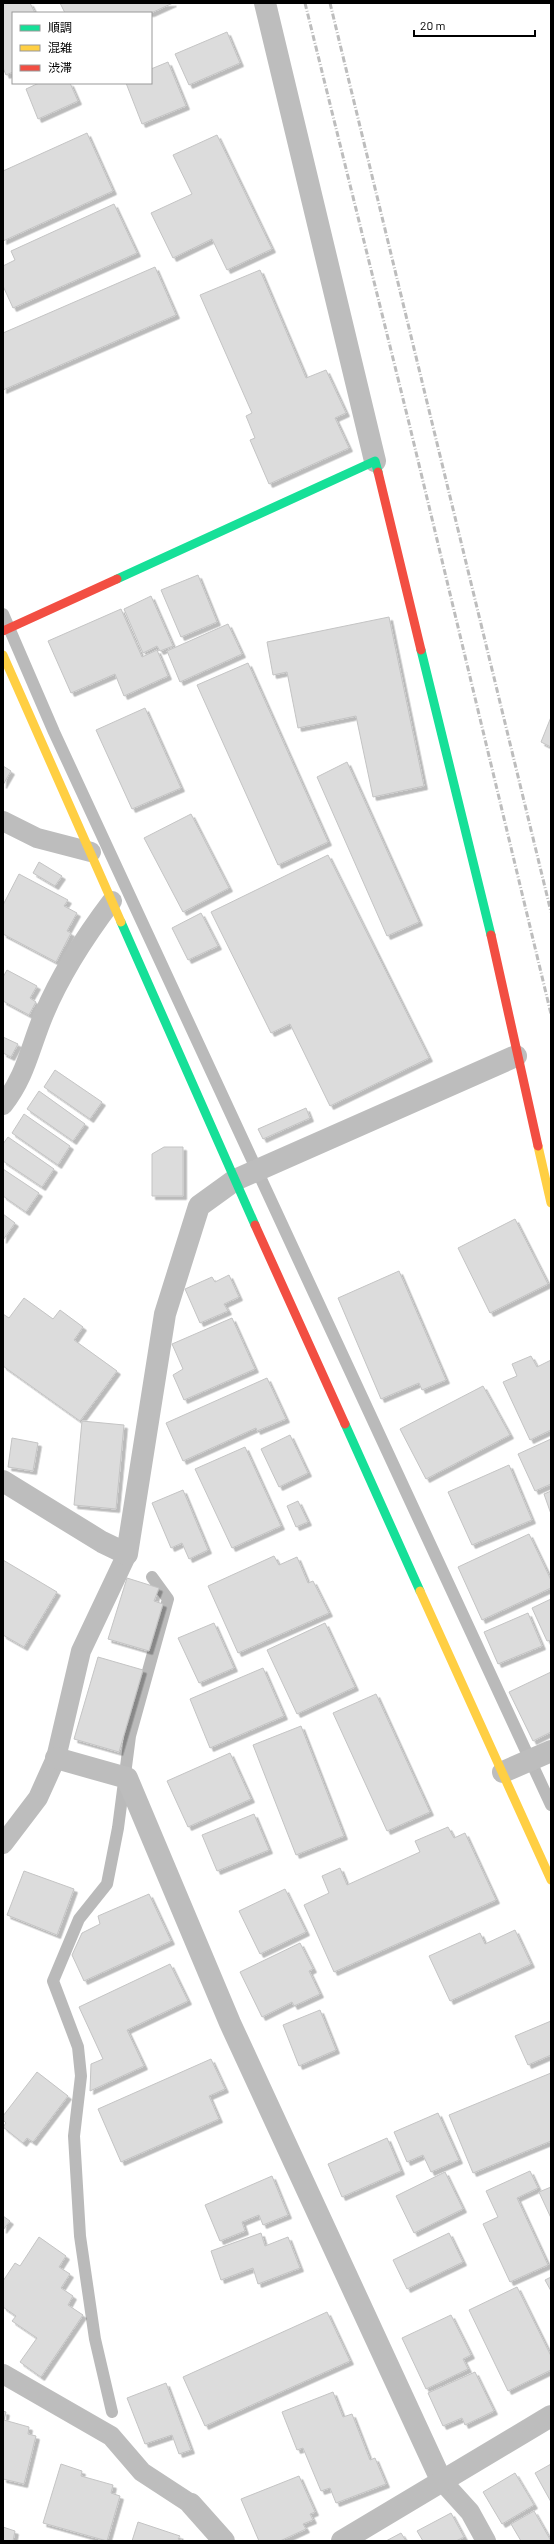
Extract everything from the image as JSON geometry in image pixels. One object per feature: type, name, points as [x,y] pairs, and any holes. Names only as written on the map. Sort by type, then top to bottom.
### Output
[{"type":"street","points":[[265,3],[489,928],[516,1056],[551,1203]]},
{"type":"street","points":[[3,631],[376,461]]},
{"type":"street","points":[[3,656],[235,1180],[551,1880]]},
{"type":"street","points":[[3,1481],[102,1542],[127,1554],[165,1314],[200,1206],[235,1180],[516,1056]]},
{"type":"street","points":[[503,1772],[551,1751]]},
{"type":"street","points":[[56,1758],[127,1778],[230,2023],[441,2480]]},
{"type":"street","points":[[342,2541],[441,2480],[551,2416]]},
{"type":"street","points":[[191,2504],[224,2541]]},
{"type":"lane","points":[[3,821],[37,838],[91,852]]},
{"type":"lane","points":[[3,1105],[18,1087],[44,1013],[90,930],[112,901]]},
{"type":"lane","points":[[3,1844],[38,1798],[56,1758],[81,1651],[127,1554]]},
{"type":"lane","points":[[3,2374],[112,2436],[142,2472],[191,2504]]},
{"type":"lane","points":[[441,2480],[470,2512],[486,2541]]},
{"type":"building","points":[[3,3],[30,3],[34,12],[12,12],[12,72],[6,75],[3,68]]},
{"type":"building","points":[[60,3],[173,3],[152,13],[64,12]]},
{"type":"building","points":[[227,32],[240,63],[189,85],[175,54]]},
{"type":"building","points":[[168,62],[186,106],[142,124],[126,84],[152,84],[152,69]]},
{"type":"building","points":[[37,84],[70,84],[78,101],[38,119],[26,89]]},
{"type":"building","points":[[87,133],[113,191],[3,241],[3,171]]},
{"type":"building","points":[[217,135],[272,249],[227,270],[212,239],[173,258],[151,213],[192,194],[173,155]]},
{"type":"building","points":[[114,204],[137,253],[13,308],[3,286],[3,266],[15,260],[11,251]]},
{"type":"building","points":[[155,267],[176,315],[3,390],[3,333]]},
{"type":"building","points":[[260,270],[306,378],[326,370],[346,413],[335,418],[349,448],[269,484],[250,440],[255,438],[246,416],[252,413],[200,295]]},
{"type":"building","points":[[198,575],[217,622],[181,637],[161,590]]},
{"type":"building","points":[[151,596],[173,646],[160,651],[157,646],[143,653],[124,609]]},
{"type":"building","points":[[121,609],[142,657],[157,650],[168,676],[124,696],[115,674],[71,693],[48,641]]},
{"type":"building","points":[[389,617],[424,786],[373,797],[356,716],[298,728],[287,672],[273,675],[267,642]]},
{"type":"building","points":[[228,624],[242,654],[180,682],[167,651]]},
{"type":"building","points":[[248,663],[328,842],[278,865],[197,685]]},
{"type":"building","points":[[145,708],[181,788],[132,809],[96,730]]},
{"type":"building","points":[[551,717],[551,747],[541,742]]},
{"type":"building","points":[[347,762],[419,922],[387,936],[317,777]]},
{"type":"building","points":[[3,766],[11,771],[3,785]]},
{"type":"building","points":[[191,814],[229,888],[183,912],[144,838]]},
{"type":"building","points":[[328,855],[429,1058],[330,1106],[290,1024],[271,1033],[211,912]]},
{"type":"building","points":[[39,862],[62,876],[55,886],[33,873]]},
{"type":"building","points":[[19,874],[68,900],[64,906],[77,913],[67,931],[71,933],[56,962],[3,934],[3,905]]},
{"type":"building","points":[[201,913],[218,946],[188,960],[172,928]]},
{"type":"building","points":[[7,970],[37,986],[30,998],[36,1002],[29,1015],[3,1001],[3,977]]},
{"type":"building","points":[[3,1037],[18,1044],[11,1057],[3,1053]]},
{"type":"building","points":[[55,1070],[102,1102],[90,1119],[44,1087]]},
{"type":"building","points":[[39,1091],[85,1124],[73,1141],[27,1109]]},
{"type":"building","points":[[306,1108],[310,1118],[263,1139],[258,1129]]},
{"type":"building","points":[[24,1114],[70,1146],[58,1165],[12,1133]]},
{"type":"building","points":[[8,1137],[54,1169],[42,1187],[3,1161],[3,1144]]},
{"type":"building","points":[[164,1147],[183,1147],[183,1196],[152,1196],[152,1154]]},
{"type":"building","points":[[3,1169],[39,1193],[26,1212],[3,1196]]},
{"type":"building","points":[[3,1214],[15,1223],[3,1240]]},
{"type":"building","points":[[515,1219],[548,1284],[490,1313],[458,1248]]},
{"type":"building","points":[[399,1271],[446,1380],[422,1390],[419,1383],[381,1399],[338,1298]]},
{"type":"building","points":[[229,1275],[239,1297],[224,1304],[228,1311],[200,1323],[185,1289],[212,1277],[215,1282]]},
{"type":"building","points":[[24,1298],[53,1319],[60,1310],[83,1327],[74,1340],[117,1371],[80,1421],[3,1366],[3,1314],[9,1318]]},
{"type":"building","points":[[232,1318],[255,1369],[184,1400],[173,1375],[183,1369],[172,1344]]},
{"type":"building","points":[[531,1356],[537,1367],[551,1360],[551,1430],[530,1440],[503,1382],[517,1376],[512,1364]]},
{"type":"building","points":[[267,1378],[286,1419],[257,1431],[256,1428],[183,1461],[166,1423]]},
{"type":"building","points":[[483,1386],[510,1435],[426,1479],[400,1429]]},
{"type":"building","points":[[82,1421],[124,1425],[116,1509],[74,1505]]},
{"type":"building","points":[[290,1435],[308,1473],[279,1487],[261,1449]]},
{"type":"building","points":[[12,1438],[38,1443],[33,1471],[8,1467]]},
{"type":"building","points":[[551,1439],[551,1484],[535,1491],[518,1454]]},
{"type":"building","points":[[245,1447],[281,1526],[232,1548],[195,1469]]},
{"type":"building","points":[[509,1465],[532,1520],[472,1545],[448,1492]]},
{"type":"building","points":[[183,1490],[208,1550],[189,1559],[182,1543],[171,1548],[152,1503]]},
{"type":"building","points":[[551,1491],[551,1514],[544,1494]]},
{"type":"building","points":[[298,1501],[308,1522],[296,1527],[287,1506]]},
{"type":"building","points":[[529,1534],[551,1580],[551,1588],[482,1620],[458,1567]]},
{"type":"building","points":[[274,1556],[279,1565],[297,1557],[308,1583],[313,1581],[329,1613],[238,1653],[208,1586]]},
{"type":"building","points":[[3,1560],[57,1592],[24,1647],[3,1635]]},
{"type":"building","points":[[127,1578],[159,1588],[154,1601],[163,1604],[149,1651],[108,1639]]},
{"type":"building","points":[[551,1599],[551,1640],[547,1641],[532,1608]]},
{"type":"building","points":[[528,1613],[542,1646],[498,1664],[484,1632]]},
{"type":"building","points":[[214,1623],[234,1668],[199,1683],[178,1638]]},
{"type":"building","points":[[325,1623],[355,1687],[297,1714],[267,1650]]},
{"type":"building","points":[[98,1657],[143,1670],[119,1752],[74,1739]]},
{"type":"building","points":[[263,1668],[284,1716],[210,1748],[190,1699]]},
{"type":"building","points":[[551,1672],[551,1732],[533,1741],[509,1692]]},
{"type":"building","points":[[376,1694],[430,1812],[387,1831],[333,1713]]},
{"type":"building","points":[[301,1726],[344,1836],[296,1855],[253,1745]]},
{"type":"building","points":[[230,1753],[251,1799],[188,1827],[167,1781]]},
{"type":"building","points":[[254,1814],[269,1850],[217,1871],[202,1835]]},
{"type":"building","points":[[448,1827],[454,1838],[465,1833],[496,1900],[334,1972],[304,1905],[329,1893],[322,1876],[340,1868],[347,1885],[420,1852],[415,1841]]},
{"type":"building","points":[[24,1871],[74,1889],[57,1935],[7,1915]]},
{"type":"building","points":[[285,1889],[306,1932],[260,1954],[239,1911]]},
{"type":"building","points":[[149,1894],[171,1941],[84,1981],[72,1955],[82,1933],[100,1924],[98,1916]]},
{"type":"building","points":[[515,1930],[531,1964],[450,2001],[429,1956],[480,1933],[485,1944]]},
{"type":"building","points":[[300,1943],[313,1969],[309,1971],[320,1994],[294,2006],[292,2002],[262,2017],[240,1972]]},
{"type":"building","points":[[170,1964],[188,2001],[127,2030],[144,2066],[90,2091],[91,2064],[103,2059],[79,2007]]},
{"type":"building","points":[[320,2010],[336,2050],[299,2066],[283,2025]]},
{"type":"building","points":[[551,2021],[551,2055],[528,2065],[515,2036]]},
{"type":"building","points":[[211,2059],[225,2089],[209,2096],[219,2119],[121,2162],[98,2109]]},
{"type":"building","points":[[37,2072],[68,2096],[33,2142],[27,2138],[23,2143],[3,2127],[6,2123],[3,2120],[3,2116]]},
{"type":"building","points":[[551,2073],[551,2141],[473,2173],[449,2115]]},
{"type":"building","points":[[438,2113],[459,2160],[431,2172],[423,2155],[407,2162],[394,2132]]},
{"type":"building","points":[[387,2138],[401,2171],[342,2197],[328,2164]]},
{"type":"building","points":[[530,2171],[538,2188],[517,2198],[548,2265],[510,2282],[483,2224],[498,2217],[486,2191]]},
{"type":"building","points":[[445,2172],[463,2209],[414,2233],[396,2196]]},
{"type":"building","points":[[272,2176],[288,2215],[263,2225],[259,2215],[242,2222],[245,2231],[220,2241],[205,2205]]},
{"type":"building","points":[[551,2187],[551,2218],[539,2192]]},
{"type":"building","points":[[3,2216],[10,2221],[3,2230]]},
{"type":"building","points":[[261,2233],[265,2246],[288,2237],[300,2268],[258,2284],[253,2268],[221,2280],[211,2251]]},
{"type":"building","points":[[449,2233],[463,2262],[407,2289],[393,2260]]},
{"type":"building","points":[[39,2237],[66,2256],[59,2267],[70,2274],[61,2288],[73,2296],[68,2305],[83,2315],[41,2377],[20,2362],[37,2338],[12,2321],[16,2316],[3,2307],[3,2281],[15,2263],[20,2266]]},
{"type":"building","points":[[551,2277],[551,2291],[545,2280]]},
{"type":"building","points":[[517,2287],[551,2356],[551,2370],[508,2391],[469,2310]]},
{"type":"building","points":[[327,2312],[350,2361],[205,2426],[183,2377]]},
{"type":"building","points":[[451,2315],[471,2355],[463,2359],[468,2369],[426,2389],[402,2338]]},
{"type":"building","points":[[475,2372],[494,2411],[465,2425],[462,2418],[443,2426],[428,2393]]},
{"type":"building","points":[[166,2383],[191,2450],[179,2454],[172,2435],[145,2444],[127,2398]]},
{"type":"building","points":[[333,2392],[343,2417],[352,2414],[370,2460],[375,2458],[386,2484],[336,2503],[330,2488],[321,2491],[303,2448],[297,2450],[282,2412]]},
{"type":"building","points":[[3,2411],[6,2412],[4,2420],[29,2427],[28,2434],[36,2436],[24,2484],[3,2479]]},
{"type":"building","points":[[61,2464],[82,2471],[81,2476],[113,2485],[111,2493],[120,2496],[107,2541],[43,2523]]},
{"type":"building","points":[[551,2464],[551,2502],[535,2473]]},
{"type":"building","points":[[515,2473],[534,2505],[502,2524],[483,2492]]},
{"type":"building","points":[[299,2476],[315,2512],[310,2514],[313,2520],[303,2524],[306,2529],[280,2541],[259,2541],[241,2499]]},
{"type":"building","points":[[534,2511],[551,2541],[521,2541],[511,2524]]},
{"type":"building","points":[[451,2513],[464,2537],[456,2541],[423,2541],[417,2531]]},
{"type":"building","points":[[138,2522],[180,2536],[178,2539],[183,2541],[132,2541]]},
{"type":"building","points":[[3,2527],[15,2531],[13,2541],[3,2541]]},
{"type":"building","points":[[401,2533],[406,2541],[386,2541]]},
{"type":"waterway","points":[[3,614],[54,732],[551,1805]]},
{"type":"waterway","points":[[112,2412],[95,2339],[80,2236],[74,2136],[81,2076],[78,2047],[53,1981],[79,1919],[107,1884],[118,1828],[130,1736],[168,1599],[152,1577]]},
{"type":"railway","points":[[305,3],[409,423],[551,1014]]},
{"type":"railway","points":[[330,3],[551,912]]},
{"type":"traffic: fast","points":[[117,579],[375,461],[378,472]]},
{"type":"traffic: fast","points":[[421,650],[491,935]]},
{"type":"traffic: fast","points":[[121,922],[255,1225]]},
{"type":"traffic: fast","points":[[345,1424],[420,1591]]},
{"type":"traffic: slow","points":[[3,655],[121,922]]},
{"type":"traffic: slow","points":[[538,1146],[551,1203]]},
{"type":"traffic: slow","points":[[420,1591],[551,1880]]},
{"type":"traffic: jam","points":[[378,472],[421,650]]},
{"type":"traffic: jam","points":[[3,631],[117,579]]},
{"type":"traffic: jam","points":[[491,935],[538,1146]]},
{"type":"traffic: jam","points":[[255,1225],[345,1424]]}]
